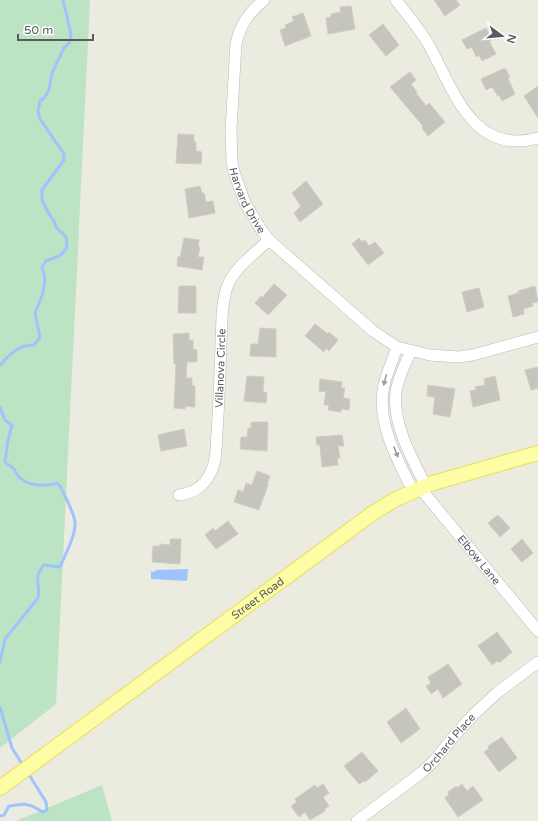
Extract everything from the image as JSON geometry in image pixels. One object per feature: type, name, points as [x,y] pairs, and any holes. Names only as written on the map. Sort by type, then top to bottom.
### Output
[{"type":"main road","name":"Street Road","points":[[0,788],[367,517],[396,499],[420,488],[538,453]]},
{"type":"street","name":"Harvard Drive","points":[[264,0],[254,8],[239,30],[236,43],[231,130],[232,161],[241,193],[250,213],[269,240],[373,332],[398,347],[443,357],[458,357],[473,355],[538,337]]},
{"type":"street","points":[[396,0],[429,45],[461,106],[469,118],[480,128],[506,140],[523,141],[538,138]]},
{"type":"street","name":"Villanova Circle","points":[[179,495],[190,493],[198,488],[208,477],[214,464],[218,420],[222,313],[228,285],[240,268],[269,240]]},
{"type":"street","points":[[398,347],[387,374],[384,387],[382,406],[384,419],[401,467],[420,488]]},
{"type":"street","points":[[411,351],[398,384],[395,406],[398,420],[410,452],[420,488]]},
{"type":"street","name":"Elbow Lane","points":[[420,488],[538,631]]},
{"type":"street","name":"Orchard Place","points":[[357,821],[434,761],[455,735],[498,692],[538,662]]},
{"type":"green space","points":[[0,0],[90,0],[56,704],[0,748]]},
{"type":"green space","points":[[102,785],[112,821],[16,821]]},
{"type":"water","points":[[188,569],[187,581],[151,579],[151,571]]},
{"type":"building","points":[[434,0],[456,0],[460,5],[445,16]]},
{"type":"building","points":[[351,6],[355,29],[328,34],[326,18],[331,17],[331,14],[341,12],[340,7]]},
{"type":"building","points":[[303,13],[311,36],[285,46],[280,30],[286,28],[285,25],[294,21],[292,17]]},
{"type":"building","points":[[383,24],[399,45],[386,56],[369,35]]},
{"type":"building","points":[[486,28],[492,40],[489,41],[496,54],[482,61],[479,55],[476,57],[472,47],[467,49],[462,40]]},
{"type":"building","points":[[505,68],[510,77],[508,78],[515,94],[502,101],[492,87],[486,90],[481,79]]},
{"type":"building","points":[[410,72],[416,80],[411,84],[417,92],[416,93],[426,106],[429,103],[445,122],[428,136],[422,128],[423,126],[390,87]]},
{"type":"building","points":[[538,86],[538,118],[524,96]]},
{"type":"building","points":[[178,134],[194,135],[196,151],[202,152],[201,164],[176,163]]},
{"type":"building","points":[[306,181],[323,204],[300,222],[294,213],[301,206],[292,193]]},
{"type":"building","points":[[200,186],[202,193],[204,193],[206,202],[213,201],[215,213],[189,218],[185,189]]},
{"type":"building","points":[[184,238],[199,240],[198,247],[200,247],[198,257],[204,257],[202,270],[177,266],[178,257],[180,257]]},
{"type":"building","points":[[359,238],[362,242],[365,240],[369,246],[375,242],[384,253],[368,265],[352,244]]},
{"type":"building","points":[[274,284],[287,295],[268,315],[255,303],[261,296],[262,298]]},
{"type":"building","points":[[179,286],[196,286],[196,313],[178,313]]},
{"type":"building","points":[[535,286],[538,302],[532,303],[533,306],[523,309],[524,314],[513,317],[508,296],[518,293],[518,291]]},
{"type":"building","points":[[479,288],[484,307],[467,312],[462,292]]},
{"type":"building","points":[[315,324],[328,334],[329,332],[338,340],[329,351],[326,348],[324,352],[305,336]]},
{"type":"building","points":[[260,328],[276,329],[276,357],[250,356],[251,344],[258,344]]},
{"type":"building","points":[[189,333],[189,340],[193,340],[193,349],[197,350],[197,362],[187,362],[186,378],[192,378],[192,386],[195,386],[195,407],[185,406],[185,409],[174,408],[176,364],[174,364],[173,334]]},
{"type":"building","points":[[538,367],[538,388],[531,390],[525,370]]},
{"type":"building","points":[[247,376],[264,377],[263,392],[267,393],[266,403],[244,401]]},
{"type":"building","points":[[495,376],[500,400],[473,407],[470,391],[476,390],[475,387],[485,385],[484,379]]},
{"type":"building","points":[[320,379],[342,382],[341,388],[345,388],[343,398],[350,399],[349,410],[341,409],[341,412],[328,410],[329,405],[324,405],[326,392],[319,391]]},
{"type":"building","points":[[428,385],[455,389],[450,417],[433,414],[435,397],[427,396]]},
{"type":"building","points":[[251,422],[268,422],[267,451],[240,449],[241,437],[247,437],[248,428],[251,428]]},
{"type":"building","points":[[184,429],[187,446],[161,451],[158,435]]},
{"type":"building","points":[[342,435],[344,446],[338,446],[340,458],[337,458],[338,465],[322,467],[320,445],[317,445],[316,437]]},
{"type":"building","points":[[257,471],[270,476],[259,510],[234,502],[238,490],[243,492],[246,483],[252,485]]},
{"type":"building","points":[[498,515],[510,528],[500,537],[488,523]]},
{"type":"building","points":[[228,521],[238,534],[216,549],[205,535],[213,528],[215,531]]},
{"type":"building","points":[[170,539],[181,539],[180,564],[152,562],[153,546],[160,546],[160,544],[170,545]]},
{"type":"building","points":[[522,539],[533,553],[522,562],[511,549]]},
{"type":"building","points":[[497,632],[512,652],[499,663],[497,661],[492,665],[478,646]]},
{"type":"building","points":[[448,664],[462,684],[443,698],[438,689],[431,694],[426,686],[431,683],[428,677]]},
{"type":"building","points":[[406,708],[420,729],[401,743],[387,722]]},
{"type":"building","points":[[502,737],[517,758],[499,772],[484,752],[489,748],[488,746]]},
{"type":"building","points":[[362,752],[378,771],[365,782],[364,781],[359,784],[344,766]]},
{"type":"building","points":[[323,784],[329,793],[323,797],[329,806],[324,809],[325,811],[310,820],[305,812],[299,817],[291,806],[297,802],[295,799],[315,785],[317,788]]},
{"type":"building","points":[[462,784],[467,791],[473,786],[483,800],[458,817],[445,798],[449,795],[448,792],[456,786],[457,788]]},
{"type":"waterway","points":[[0,365],[19,348],[34,345],[40,337],[35,313],[43,293],[45,279],[42,267],[46,261],[61,255],[67,247],[66,237],[56,227],[42,200],[42,190],[64,160],[64,154],[40,119],[38,112],[40,101],[45,97],[49,90],[52,73],[64,48],[70,42],[71,34],[63,0]]},
{"type":"waterway","points":[[0,407],[5,420],[12,425],[5,462],[13,468],[19,477],[28,483],[43,485],[57,483],[69,503],[75,522],[74,533],[60,567],[44,565],[40,570],[38,574],[38,598],[5,639],[0,662]]},
{"type":"waterway","points":[[0,707],[12,748],[24,767]]},
{"type":"waterway","points":[[0,816],[4,815],[9,806],[24,804],[32,806],[43,812],[47,810],[46,802],[28,773]]}]
